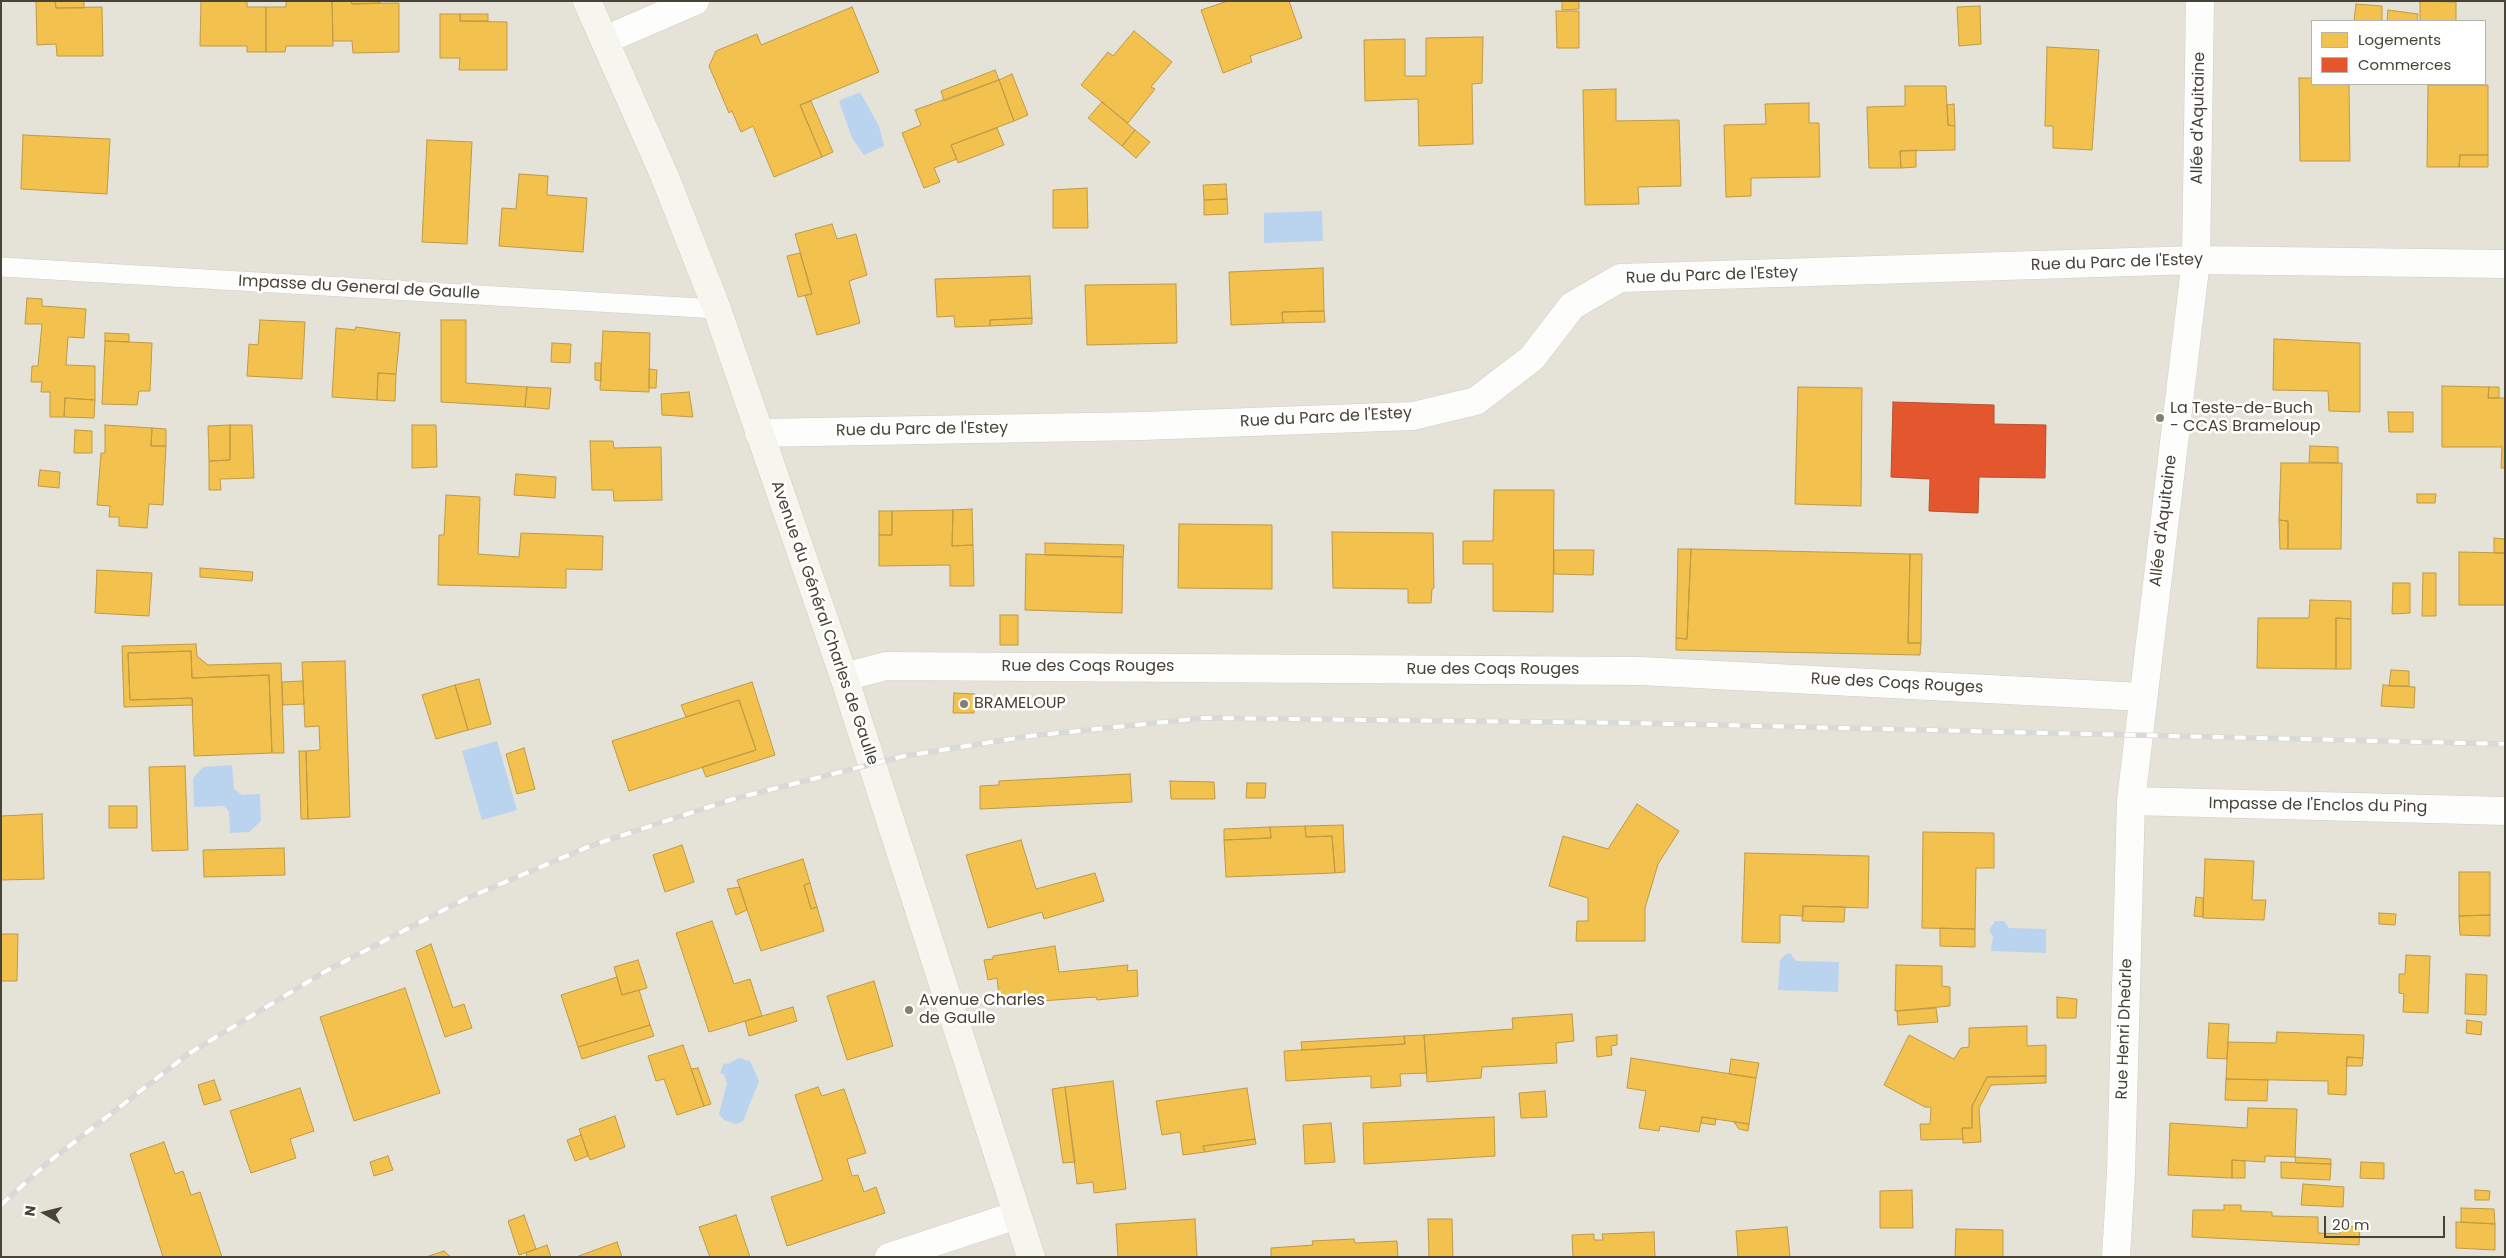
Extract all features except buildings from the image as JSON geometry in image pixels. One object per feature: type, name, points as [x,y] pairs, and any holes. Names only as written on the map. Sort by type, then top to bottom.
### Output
[{"type":"street","name":"Avenue du Général Charles de Gaulle","points":[[587,1],[665,177],[716,310],[844,677],[1031,1257]]},
{"type":"street","points":[[605,40],[695,1]]},
{"type":"street","name":"Allée d'Aquitaine","points":[[2131,801],[2196,260],[2200,1]]},
{"type":"street","name":"Rue du Parc de l'Estey","points":[[759,432],[1143,426],[1413,416],[1476,401],[1532,358],[1572,306],[1620,278],[2196,260],[2505,264]]},
{"type":"street","name":"Rue des Coqs Rouges","points":[[844,677],[886,666],[1640,671],[2142,697]]},
{"type":"street","name":"Impasse de l'Enclos du Ping","points":[[2131,801],[2505,811]]},
{"type":"street","name":"Rue Henri Dheûrle","points":[[2116,1257],[2121,1163],[2131,801]]},
{"type":"street","points":[[889,1257],[1017,1215]]},
{"type":"lane","name":"Impasse du General de Gaulle","points":[[1,267],[716,310]]},
{"type":"shaded area","points":[[1,1],[2505,1],[2505,1257],[1,1257]]},
{"type":"water","points":[[860,92],[879,126],[884,146],[864,155],[852,138],[839,101]]},
{"type":"water","points":[[1322,211],[1323,241],[1264,243],[1264,213]]},
{"type":"water","points":[[497,741],[517,810],[482,820],[462,751]]},
{"type":"water","points":[[232,765],[234,789],[242,795],[260,794],[261,821],[249,832],[230,833],[229,812],[224,806],[194,807],[193,778],[203,767]]},
{"type":"water","points":[[1995,921],[2004,921],[2009,928],[2046,929],[2046,953],[1991,951],[1993,937],[1989,930]]},
{"type":"water","points":[[1790,953],[1796,961],[1839,962],[1838,992],[1778,990],[1780,960]]},
{"type":"water","points":[[739,1058],[750,1061],[759,1081],[743,1121],[736,1124],[724,1120],[719,1114],[727,1083],[724,1075],[720,1073],[724,1063],[728,1064]]},
{"type":"railway","points":[[1,1205],[46,1164],[188,1054],[326,971],[465,899],[590,846],[733,799],[904,756],[1030,736],[1203,718],[1634,723],[2505,744]]},
{"type":"place","name":"La Teste-de-Buch - CCAS Brameloup","points":[[2160,418]]},
{"type":"place","name":"BRAMELOUP","points":[[964,704]]},
{"type":"place","name":"Avenue Charles de Gaulle","points":[[909,1010]]}]
